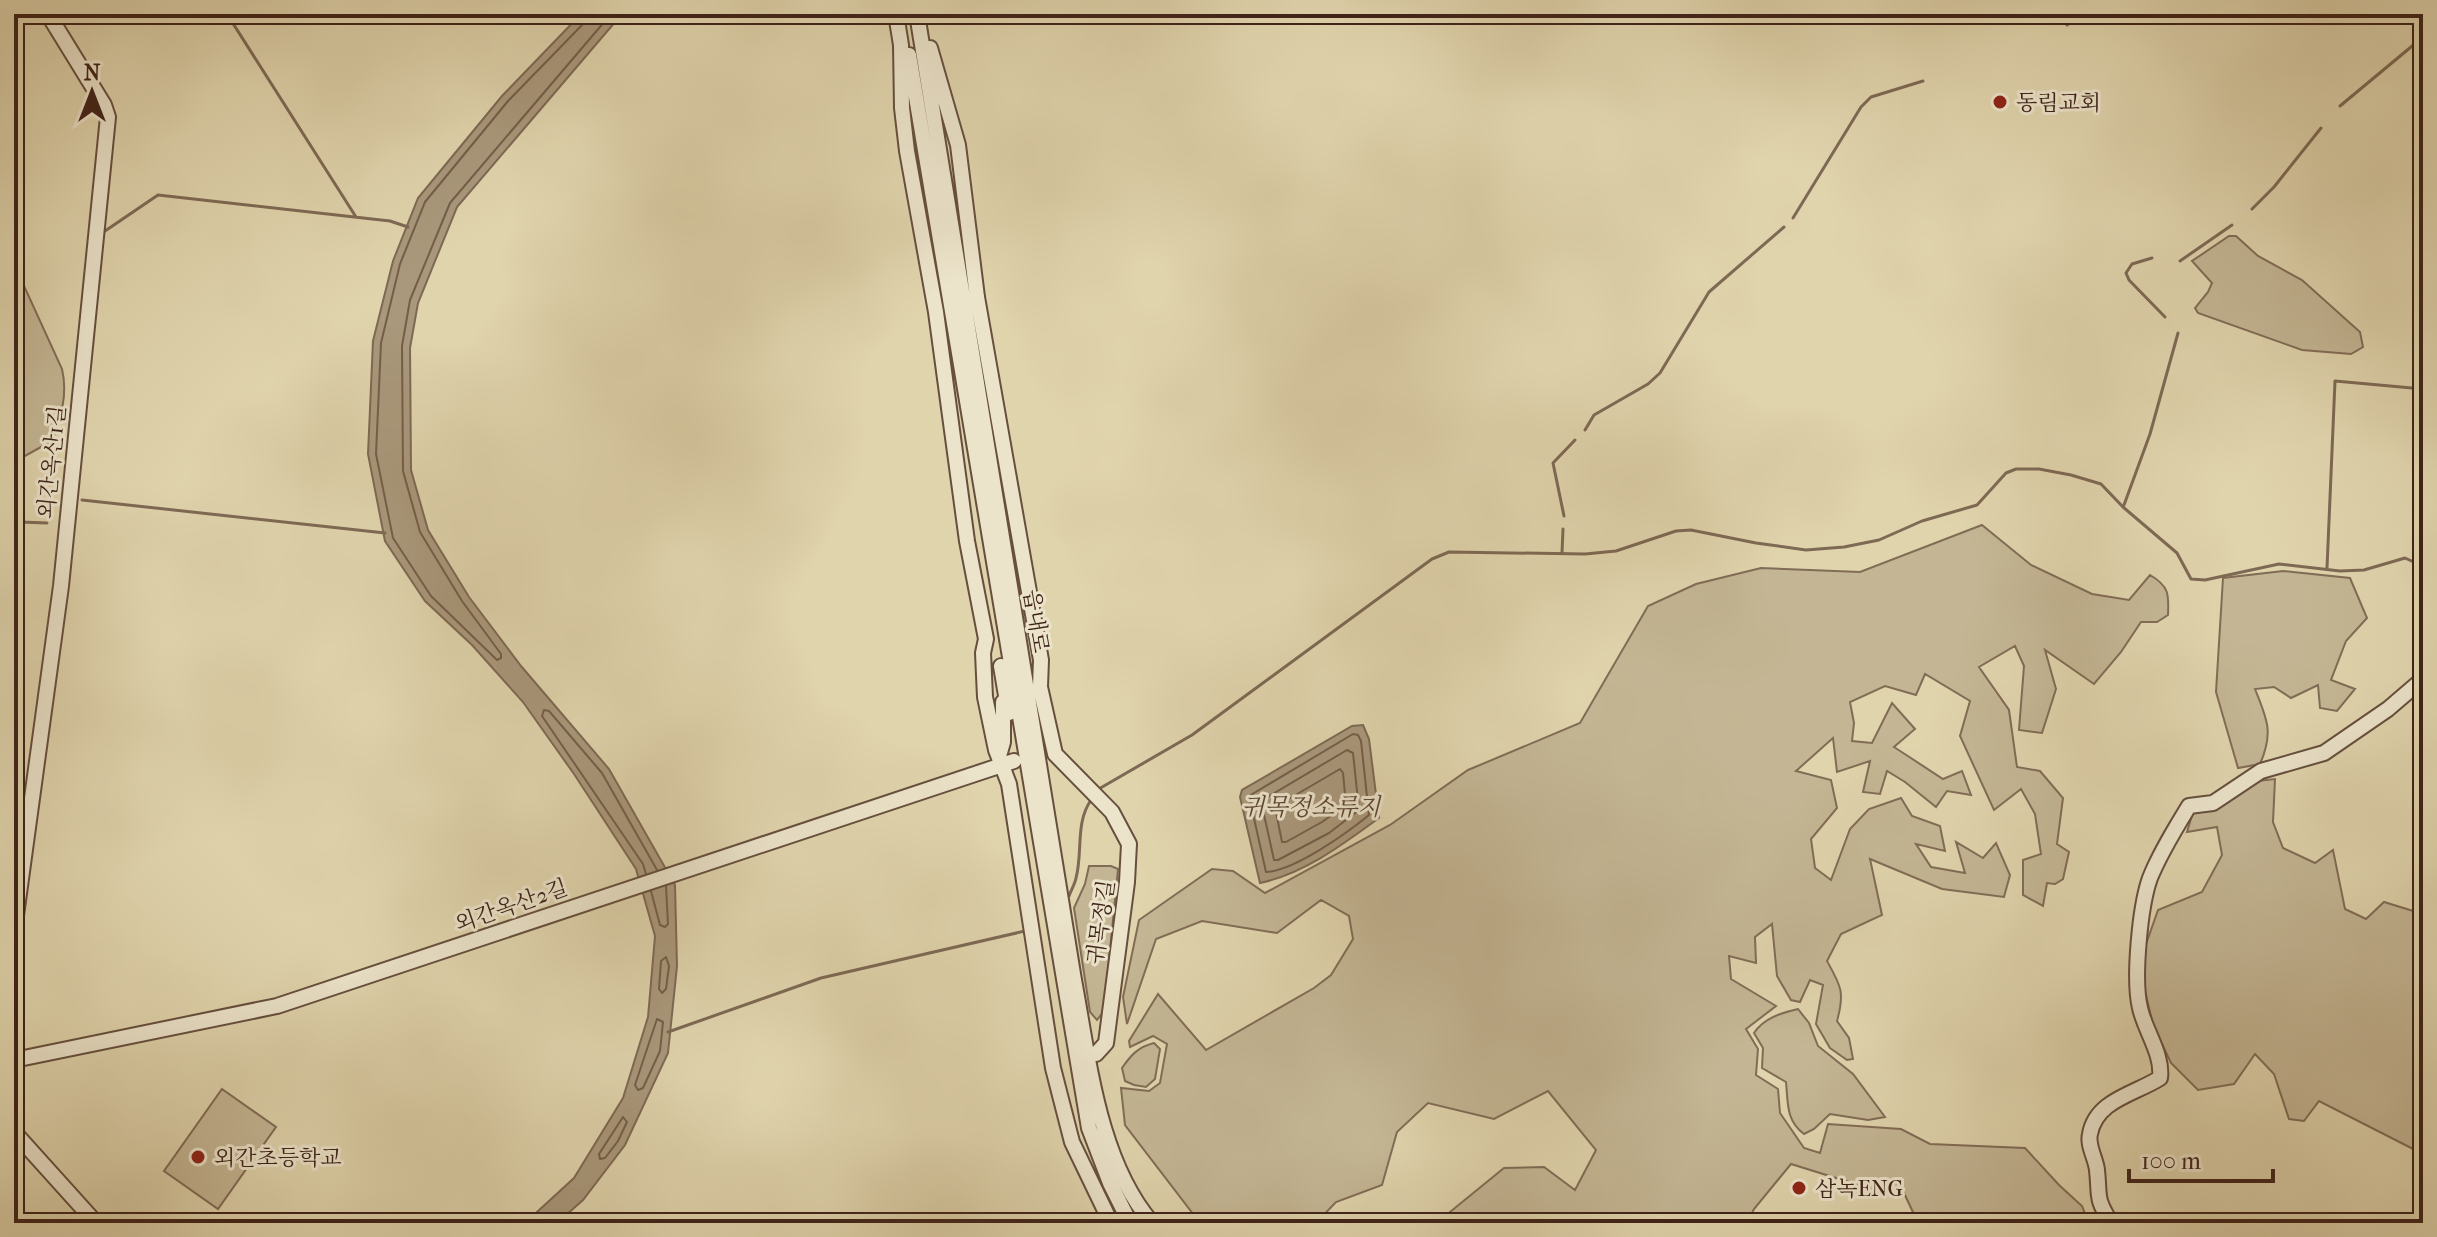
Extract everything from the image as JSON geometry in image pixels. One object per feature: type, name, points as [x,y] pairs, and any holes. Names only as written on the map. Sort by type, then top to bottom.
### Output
[{"type":"street","name":"외간옥산1길","points":[[14,930],[61,586],[108,117],[104,105],[48,14]]},
{"type":"street","points":[[896,14],[907,151],[940,335],[967,541],[986,639],[983,653],[985,697],[1010,762]]},
{"type":"street","name":"읍내로","points":[[902,14],[1004,630],[1010,762],[1083,1057],[1103,1124],[1123,1177],[1152,1223]]},
{"type":"street","name":"읍내로","points":[[917,14],[1083,1057],[1089,1128],[1130,1223]]},
{"type":"street","name":"귀목정길","points":[[924,14],[930,47],[958,145],[977,297],[1041,660],[1040,687],[1051,755],[1112,812],[1129,844],[1106,1043],[1101,1051],[1083,1057]]},
{"type":"street","points":[[1004,630],[1000,646],[1004,690],[1003,742],[1010,762]]},
{"type":"street","points":[[2111,1223],[2097,1195],[2097,1169],[2089,1136],[2098,1115],[2115,1100],[2160,1078],[2162,1065],[2143,1023],[2136,993],[2138,948],[2149,881],[2177,825],[2189,806],[2213,803],[2261,771],[2324,753],[2388,709],[2423,679]]},
{"type":"street","points":[[1004,690],[1014,734],[1009,784],[1053,1068],[1072,1142],[1111,1223]]},
{"type":"street","name":"외간옥산2길","points":[[14,1060],[277,1006],[1010,762]]},
{"type":"street","points":[[14,1132],[96,1223]]},
{"type":"shaded area","points":[[2229,236],[2236,236],[2258,256],[2302,280],[2360,332],[2363,347],[2351,354],[2302,350],[2198,313],[2195,308],[2212,283],[2192,261]]},
{"type":"shaded area","points":[[14,272],[20,277],[62,369],[64,397],[52,441],[14,462]]},
{"type":"shaded area","points":[[1982,525],[2031,565],[2092,594],[2129,600],[2150,575],[2161,583],[2168,596],[2168,615],[2157,622],[2141,622],[2094,684],[2045,650],[2056,689],[2042,733],[2019,730],[2024,666],[2015,646],[1979,667],[2009,710],[2017,767],[2040,771],[2063,798],[2057,844],[2069,852],[2063,879],[2055,884],[2047,883],[2043,906],[2023,895],[2023,860],[2041,854],[2035,814],[2021,789],[1994,810],[1960,736],[1970,701],[1925,674],[1916,695],[1885,686],[1850,702],[1854,723],[1852,741],[1872,743],[1892,703],[1915,729],[1894,747],[1943,779],[1962,771],[1971,795],[1947,791],[1936,807],[1887,771],[1880,794],[1863,792],[1870,761],[1837,772],[1833,738],[1796,771],[1831,780],[1837,808],[1811,839],[1815,868],[1831,880],[1850,829],[1869,809],[1901,798],[1912,816],[1940,826],[1945,851],[1916,844],[1931,867],[1965,873],[1956,842],[1983,858],[1996,843],[2010,875],[2004,897],[1942,889],[1870,859],[1882,915],[1841,934],[1827,961],[1840,990],[1837,1021],[1849,1038],[1853,1059],[1847,1060],[1830,1048],[1816,1024],[1823,985],[1810,980],[1800,1002],[1791,1000],[1777,976],[1772,924],[1755,937],[1756,963],[1729,956],[1731,979],[1776,1006],[1746,1029],[1758,1049],[1756,1075],[1778,1089],[1780,1113],[1804,1148],[1820,1153],[1828,1124],[1901,1129],[1930,1144],[2025,1148],[2082,1206],[2086,1216],[2050,1223],[1918,1223],[1904,1193],[1868,1188],[1791,1164],[1754,1209],[1747,1223],[1442,1223],[1445,1216],[1504,1168],[1544,1167],[1575,1190],[1596,1150],[1548,1091],[1494,1119],[1428,1103],[1397,1132],[1382,1185],[1336,1202],[1316,1223],[1200,1223],[1125,1125],[1121,1088],[1149,1091],[1160,1083],[1167,1044],[1153,1036],[1130,1047],[1129,1041],[1158,994],[1206,1050],[1314,988],[1331,975],[1353,939],[1349,916],[1321,900],[1277,933],[1202,921],[1156,939],[1127,1024],[1123,997],[1139,920],[1212,869],[1233,871],[1265,893],[1390,825],[1468,770],[1580,723],[1648,606],[1696,584],[1761,568],[1860,572]]},
{"type":"shaded area","points":[[2283,571],[2350,578],[2367,618],[2346,641],[2331,680],[2355,689],[2337,711],[2320,708],[2318,685],[2291,698],[2274,687],[2255,689],[2266,717],[2267,743],[2260,764],[2238,768],[2216,692],[2223,578]]},
{"type":"shaded area","points":[[2275,779],[2273,822],[2283,848],[2315,863],[2333,850],[2345,909],[2366,919],[2384,902],[2423,914],[2423,1154],[2319,1101],[2304,1121],[2289,1119],[2274,1074],[2255,1054],[2234,1084],[2198,1090],[2171,1063],[2153,1025],[2145,991],[2145,947],[2158,910],[2202,892],[2222,855],[2217,827],[2187,832],[2193,812],[2218,808],[2257,781]]},
{"type":"shaded area","points":[[1089,866],[1118,869],[1104,1011],[1097,1020],[1090,1012],[1074,908]]},
{"type":"shaded area","points":[[1798,1009],[1809,1023],[1818,1046],[1853,1074],[1885,1117],[1868,1120],[1830,1114],[1804,1134],[1798,1129],[1789,1111],[1786,1082],[1762,1068],[1763,1048],[1754,1033],[1779,1014]]},
{"type":"shaded area","points":[[1154,1043],[1160,1049],[1155,1079],[1146,1087],[1125,1081],[1122,1068],[1125,1063],[1139,1049]]},
{"type":"shaded area","points":[[222,1089],[276,1127],[218,1209],[164,1171]]},
{"type":"water","points":[[581,14],[622,14],[457,207],[418,303],[410,348],[411,470],[428,530],[469,597],[521,666],[609,769],[675,885],[677,966],[668,1053],[625,1145],[583,1200],[557,1223],[525,1223],[574,1178],[623,1098],[648,1017],[655,936],[636,869],[574,774],[523,702],[472,645],[425,601],[385,541],[368,454],[373,341],[393,261],[418,198],[502,96]]},
{"type":"water","name":"귀목정소류지","points":[[1363,725],[1369,739],[1379,818],[1308,865],[1260,883],[1240,797],[1242,790],[1352,726]]},
{"type":"waterway","points":[[227,14],[356,217]]},
{"type":"waterway","points":[[2067,25],[2083,14]]},
{"type":"waterway","points":[[2340,106],[2423,37]]},
{"type":"waterway","points":[[1793,218],[1861,107],[1871,97],[1923,81]]},
{"type":"waterway","points":[[2252,209],[2274,187],[2321,128]]},
{"type":"waterway","points":[[105,231],[158,195],[390,221],[408,227]]},
{"type":"waterway","points":[[2180,261],[2232,225]]},
{"type":"waterway","points":[[1585,430],[1594,415],[1648,384],[1660,373],[1709,292],[1784,227]]},
{"type":"waterway","points":[[2152,258],[2132,264],[2126,273],[2165,317]]},
{"type":"waterway","points":[[2124,505],[2150,434],[2178,333]]},
{"type":"waterway","points":[[2327,568],[2335,381],[2423,389]]},
{"type":"waterway","points":[[1564,516],[1553,463],[1575,440]]},
{"type":"waterway","points":[[1097,790],[1192,735],[1432,559],[1449,552],[1585,554],[1616,551],[1676,531],[1691,530],[1806,550],[1844,547],[1879,540],[1922,521],[1977,505],[2006,473],[2016,469],[2039,469],[2101,484],[2177,553],[2191,579],[2205,580],[2279,564],[2340,571],[2364,570],[2405,558],[2416,563],[2423,575]]},
{"type":"waterway","points":[[82,500],[385,533]]},
{"type":"waterway","points":[[14,533],[20,522],[47,523]]},
{"type":"waterway","points":[[1562,553],[1563,529]]},
{"type":"waterway","points":[[1069,896],[1078,868],[1083,818],[1091,800]]},
{"type":"waterway","points":[[668,1032],[821,978],[1025,931]]},
{"type":"place","name":"동림교회","points":[[2000,102]]},
{"type":"place","name":"외간초등학교","points":[[198,1157]]},
{"type":"place","name":"삼녹ENG","points":[[1799,1188]]}]
